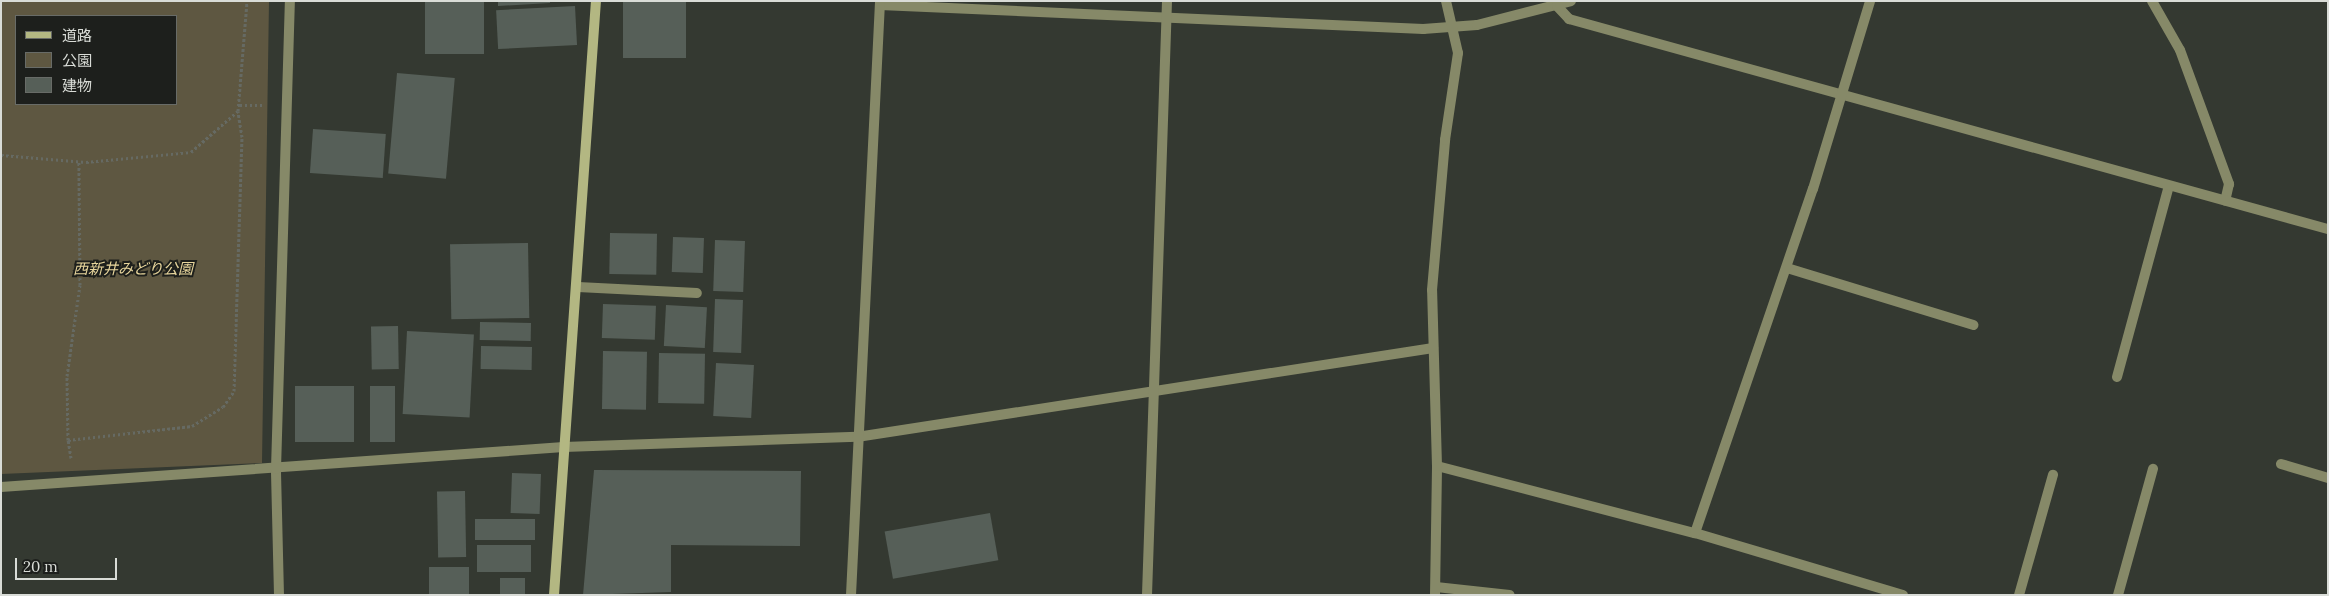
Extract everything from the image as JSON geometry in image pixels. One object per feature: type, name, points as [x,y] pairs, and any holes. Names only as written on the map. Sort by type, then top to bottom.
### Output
[{"type":"street","points":[[279,595],[276,469],[290,1]]},
{"type":"street","points":[[554,595],[578,286],[596,1]]},
{"type":"street","points":[[1147,595],[1167,1]]},
{"type":"street","points":[[1446,1],[1458,53],[1445,140],[1432,290],[1437,466],[1435,591],[1510,595]]},
{"type":"street","points":[[851,595],[857,437],[880,3],[1453,28],[1557,6],[1570,1]]},
{"type":"street","points":[[1695,533],[1786,268],[1870,1]]},
{"type":"street","points":[[2152,1],[2180,50],[2207,121],[2229,184],[2225,201]]},
{"type":"street","points":[[1557,6],[1569,19],[2169,186],[2328,228]]},
{"type":"street","points":[[2117,377],[2169,186]]},
{"type":"street","points":[[1786,268],[1973,325]]},
{"type":"street","points":[[578,286],[697,292]]},
{"type":"street","points":[[1,487],[276,469],[564,447],[857,437],[1433,348]]},
{"type":"street","points":[[2281,464],[2328,478]]},
{"type":"street","points":[[1437,466],[1695,533],[1884,592],[1903,595]]},
{"type":"street","points":[[2118,595],[2153,469]]},
{"type":"street","points":[[2019,595],[2053,474]]},
{"type":"path","points":[[68,440],[192,426],[223,407],[234,390],[242,137],[238,111],[246,1]]},
{"type":"path","points":[[1,155],[79,161],[192,152],[238,111]]},
{"type":"path","points":[[74,482],[68,440],[67,376],[80,285],[79,161]]},
{"type":"green space","name":"西新井みどり公園","points":[[1,1],[269,1],[262,463],[1,474]]},
{"type":"building","points":[[425,1],[484,1],[484,54],[425,54]]},
{"type":"building","points":[[498,1],[550,1],[550,3],[498,6]]},
{"type":"building","points":[[623,1],[686,1],[686,58],[623,58]]},
{"type":"building","points":[[575,6],[577,45],[498,49],[496,10]]},
{"type":"building","points":[[397,73],[455,78],[446,179],[388,174]]},
{"type":"building","points":[[313,129],[386,134],[383,178],[310,173]]},
{"type":"building","points":[[610,233],[657,234],[656,275],[609,274]]},
{"type":"building","points":[[673,237],[704,238],[703,273],[672,272]]},
{"type":"building","points":[[715,240],[745,241],[743,292],[713,291]]},
{"type":"building","points":[[528,243],[529,318],[451,319],[450,244]]},
{"type":"building","points":[[715,299],[743,300],[741,353],[713,352]]},
{"type":"building","points":[[603,304],[656,306],[655,340],[602,338]]},
{"type":"building","points":[[666,305],[707,307],[705,348],[664,346]]},
{"type":"building","points":[[480,322],[531,323],[531,341],[480,340]]},
{"type":"building","points":[[371,326],[398,326],[399,369],[372,369]]},
{"type":"building","points":[[407,331],[474,335],[470,417],[403,414]]},
{"type":"building","points":[[481,346],[532,347],[532,370],[481,369]]},
{"type":"building","points":[[603,351],[647,352],[646,410],[602,409]]},
{"type":"building","points":[[659,353],[705,354],[704,404],[658,403]]},
{"type":"building","points":[[716,363],[754,365],[751,418],[713,416]]},
{"type":"building","points":[[295,386],[354,386],[354,442],[295,442]]},
{"type":"building","points":[[370,386],[395,386],[395,442],[370,442]]},
{"type":"building","points":[[594,470],[801,471],[800,546],[671,545],[671,592],[583,595]]},
{"type":"building","points":[[512,473],[541,474],[540,514],[511,513]]},
{"type":"building","points":[[437,491],[465,491],[466,557],[438,557]]},
{"type":"building","points":[[990,513],[998,560],[893,579],[885,532]]},
{"type":"building","points":[[475,519],[535,519],[535,540],[475,540]]},
{"type":"building","points":[[477,545],[531,545],[531,572],[477,572]]},
{"type":"building","points":[[429,567],[469,567],[469,594],[429,594]]},
{"type":"building","points":[[500,578],[525,578],[525,595],[500,595]]}]
